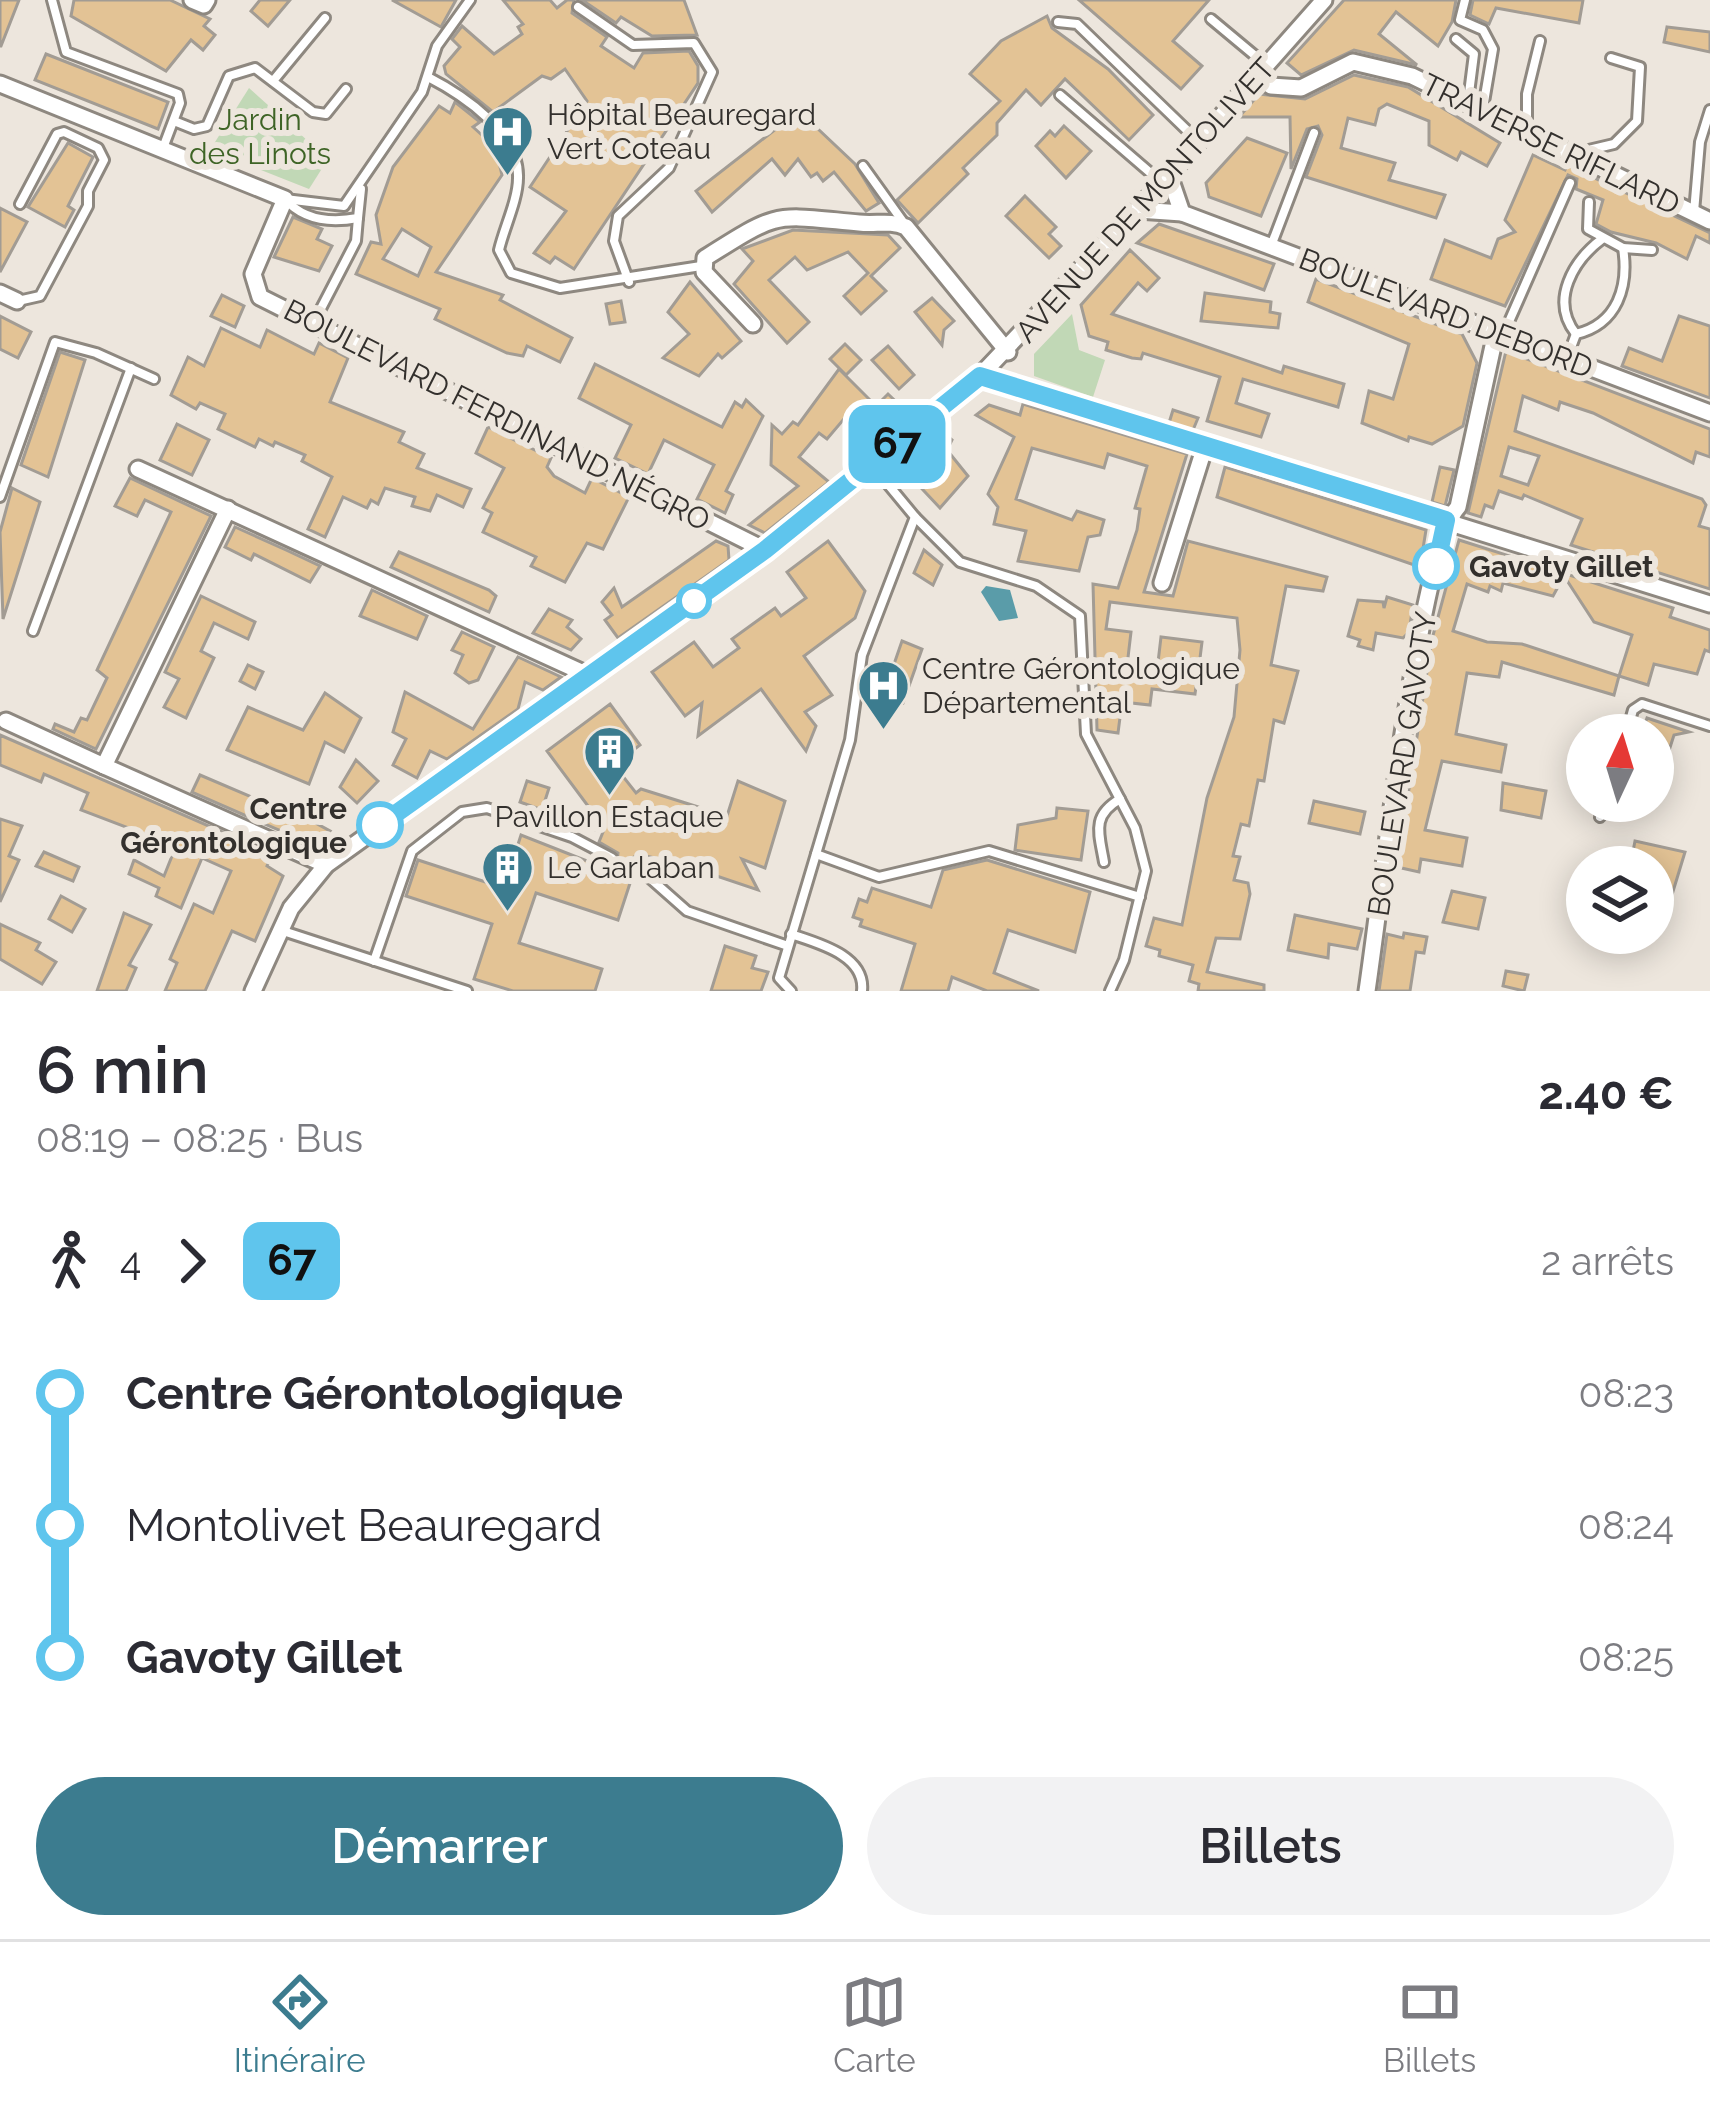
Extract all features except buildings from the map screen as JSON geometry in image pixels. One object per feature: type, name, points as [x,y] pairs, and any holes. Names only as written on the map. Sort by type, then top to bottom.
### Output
[{"type":"street","name":"AVENUE DE MONTOLIVET","points":[[253,991],[279,930],[326,865],[765,550],[1007,352],[1324,0]]},
{"type":"street","name":"TRAVERSE RIFLARD","points":[[1262,70],[1271,86],[1301,88],[1353,62],[1366,62],[1476,105],[1710,221]]},
{"type":"street","points":[[0,84],[285,199]]},
{"type":"street","points":[[1165,179],[1182,213]]},
{"type":"street","name":"BOULEVARD FERDINAND NÉGRO","points":[[285,199],[252,282],[260,297],[765,550]]},
{"type":"street","name":"BOULEVARD DEBORD","points":[[1138,210],[1182,213],[1710,413]]},
{"type":"street","points":[[754,324],[701,266],[705,258],[766,220],[799,214],[864,224],[892,221],[906,227],[1007,352]]},
{"type":"street","points":[[0,293],[16,301]]},
{"type":"street","name":"BOULEVARD GAVOTY","points":[[1367,991],[1423,622],[1446,520],[1458,507],[1500,333]]},
{"type":"street","points":[[980,376],[1710,604]]},
{"type":"street","points":[[1162,583],[1205,446]]},
{"type":"street","points":[[138,469],[590,676]]},
{"type":"street","points":[[104,766],[228,509]]},
{"type":"street","points":[[6,722],[326,865]]},
{"type":"lane","points":[[52,0],[66,52],[178,94],[163,148]]},
{"type":"lane","points":[[285,199],[344,206],[362,188],[428,77],[437,46],[470,0]]},
{"type":"lane","points":[[1465,0],[1460,20],[1483,30],[1492,50],[1476,105]]},
{"type":"lane","points":[[578,7],[633,45],[694,43],[712,72],[668,168],[618,216],[614,241],[629,282]]},
{"type":"lane","points":[[273,81],[325,18]]},
{"type":"lane","points":[[1211,19],[1262,70]]},
{"type":"lane","points":[[1058,22],[1070,20],[1087,33],[1198,141]]},
{"type":"lane","points":[[1456,39],[1474,54],[1476,105]]},
{"type":"lane","points":[[1527,129],[1527,94],[1540,41]]},
{"type":"lane","points":[[1572,153],[1614,144],[1637,121],[1640,68],[1611,58]]},
{"type":"lane","points":[[173,121],[194,129],[207,126],[229,76],[255,68],[313,112],[326,114],[346,88]]},
{"type":"lane","points":[[428,77],[495,126],[515,159],[519,180],[499,250],[512,274],[560,288],[629,282],[701,266]]},
{"type":"lane","points":[[1060,95],[1165,179]]},
{"type":"lane","points":[[1694,213],[1700,142],[1710,110]]},
{"type":"lane","points":[[16,301],[40,296],[88,206],[88,191],[104,160],[98,148],[64,132],[57,134],[20,204]]},
{"type":"lane","points":[[1270,247],[1314,133]]},
{"type":"lane","points":[[863,166],[906,227]]},
{"type":"lane","points":[[1500,333],[1570,183]]},
{"type":"lane","points":[[314,323],[356,241],[362,188]]},
{"type":"lane","points":[[285,199],[316,218],[335,223],[358,218]]},
{"type":"lane","points":[[1589,202],[1588,229],[1624,248],[1652,250]]},
{"type":"lane","points":[[1567,359],[1576,334],[1565,304],[1572,270],[1602,239]]},
{"type":"lane","points":[[1576,334],[1604,320],[1618,303],[1627,273],[1624,248]]},
{"type":"lane","points":[[0,496],[55,342],[62,340],[154,379]]},
{"type":"lane","points":[[34,631],[130,368]]},
{"type":"lane","points":[[871,464],[960,562],[1036,586],[1080,616],[1086,734],[1144,855],[1140,897],[1110,991]]},
{"type":"lane","points":[[775,991],[850,740],[862,656],[915,517]]},
{"type":"lane","points":[[1633,714],[1642,704],[1673,714]]},
{"type":"lane","points":[[1674,714],[1710,726]]},
{"type":"lane","points":[[1104,862],[1097,824],[1102,809],[1120,800]]},
{"type":"lane","points":[[374,961],[412,851],[462,812],[487,808],[572,837],[612,858]]},
{"type":"lane","points":[[816,854],[879,878],[979,849],[1140,897]]},
{"type":"lane","points":[[635,865],[687,911],[788,946]]},
{"type":"lane","points":[[279,930],[443,987],[467,991]]},
{"type":"lane","points":[[791,934],[836,950],[854,966],[862,991]]},
{"type":"lane","points":[[779,978],[791,991]]},
{"type":"green space","name":"Jardin des Linots","points":[[249,88],[328,159],[309,189],[210,150]]},
{"type":"green space","points":[[1072,314],[1079,350],[1105,360],[1093,397],[1034,376],[1034,354]]},
{"type":"water","points":[[986,586],[1010,590],[1018,618],[999,621],[981,592]]},
{"type":"bus line","name":"67","points":[[380,825],[765,550],[980,376],[1446,520],[1436,566]]},
{"type":"place","name":"Hôpital Beauregard Vert Coteau","points":[[508,177]]},
{"type":"place","name":"Gavoty Gillet","points":[[1436,566]]},
{"type":"place","name":"Centre Gérontologique Départemental","points":[[883,731]]},
{"type":"place","name":"Pavillon Estaque","points":[[609,797]]},
{"type":"place","name":"Centre Gérontologique","points":[[380,825]]},
{"type":"place","name":"Le Garlaban","points":[[508,913]]}]
